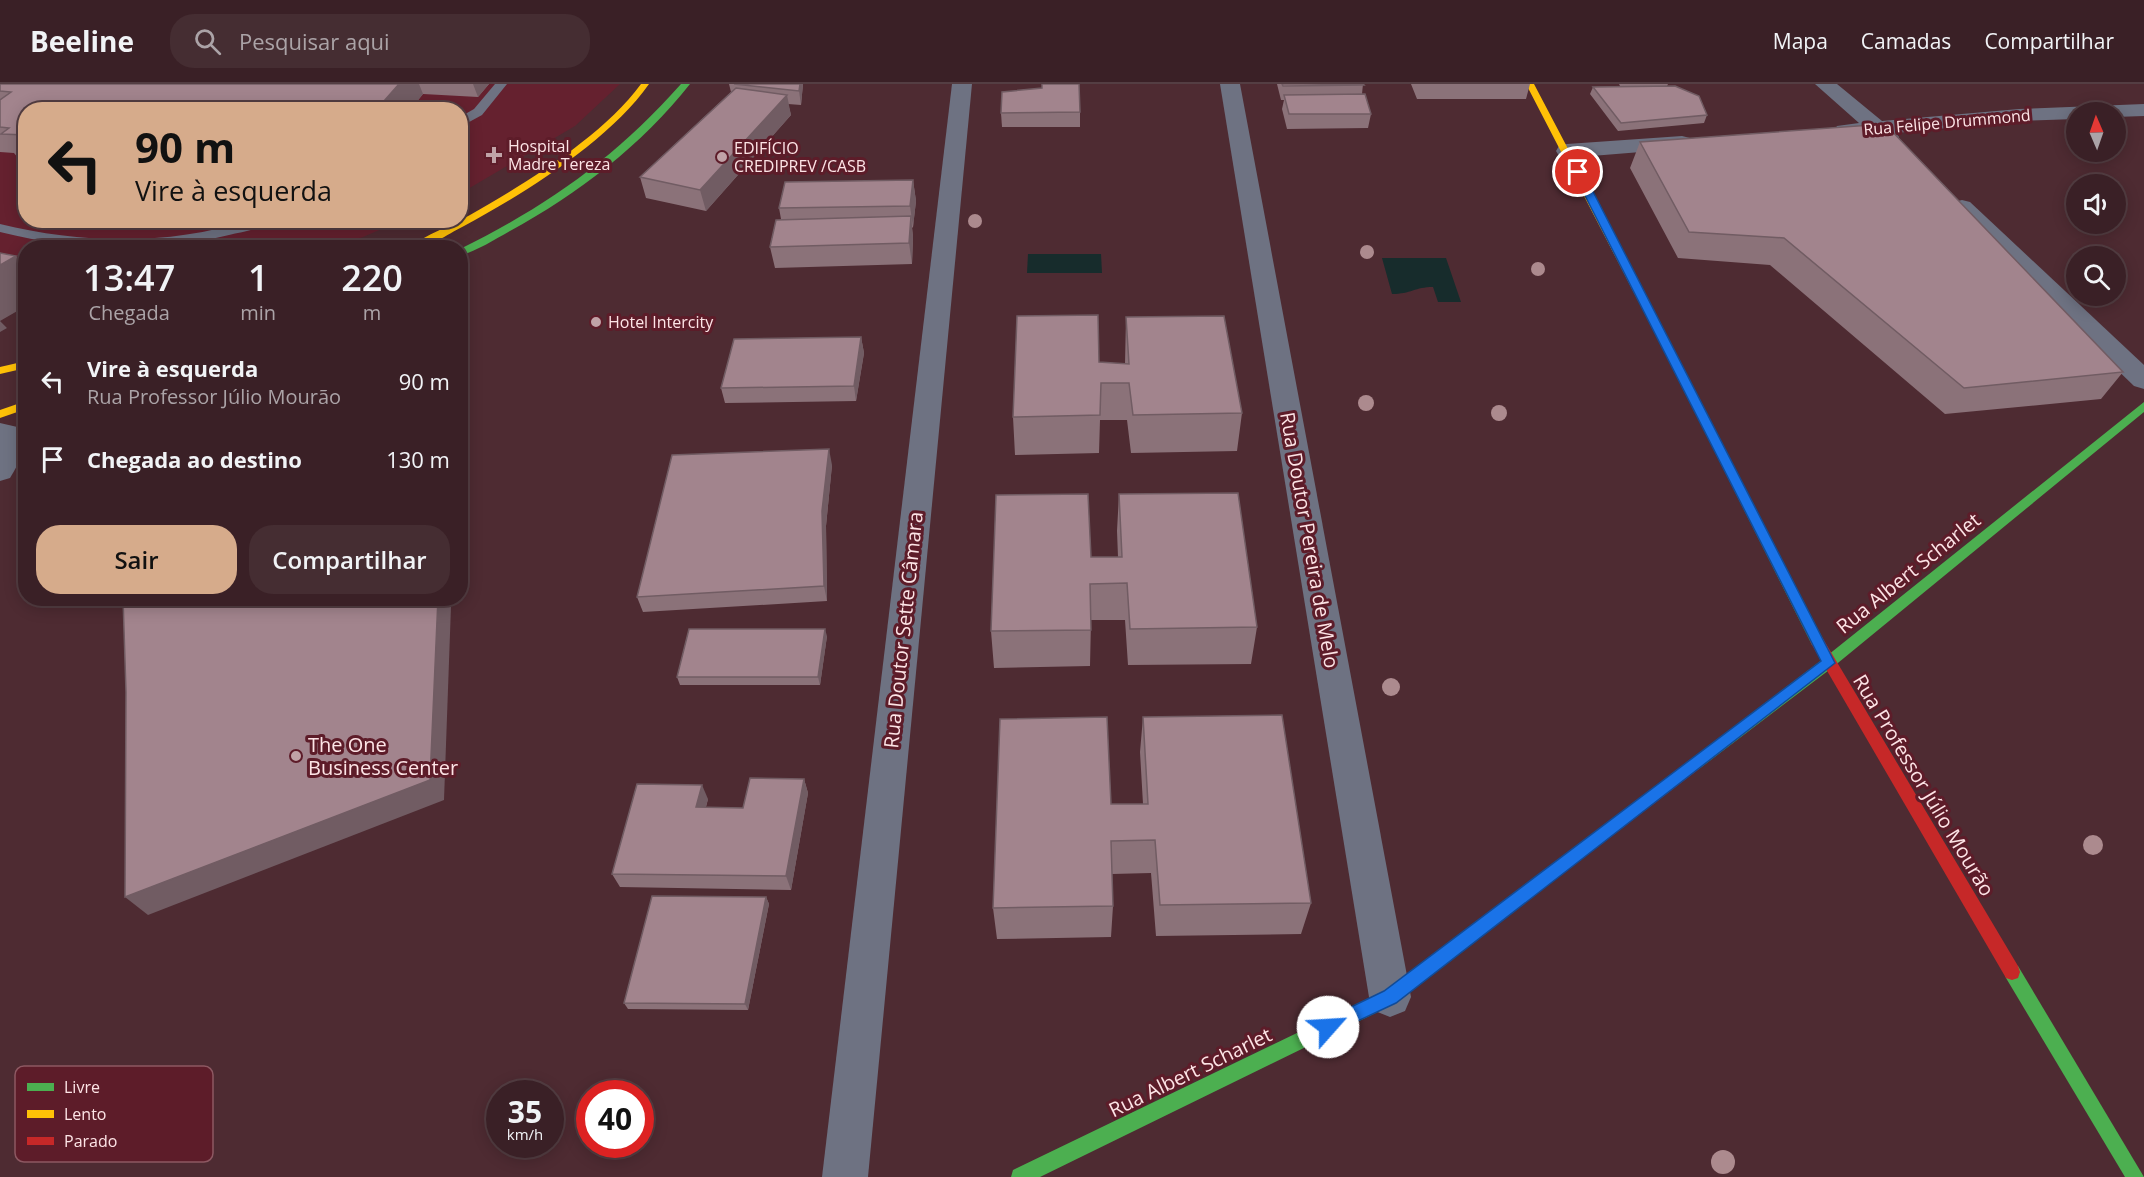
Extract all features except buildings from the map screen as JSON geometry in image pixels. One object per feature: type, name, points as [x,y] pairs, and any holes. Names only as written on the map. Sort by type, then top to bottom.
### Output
[{"type":"street","points":[[468,221],[525,186],[594,136],[645,84]]},
{"type":"street","points":[[468,249],[496,237],[601,167],[640,135],[686,84]]},
{"type":"street","name":"Rua Doutor Sette Câmara","points":[[845,1177],[962,84]]},
{"type":"street","name":"Rua Doutor Pereira de Melo","points":[[1230,84],[1390,997]]},
{"type":"street","name":"Rua Professor Júlio Mourão","points":[[1530,84],[1567,151],[1828,663],[2135,1177]]},
{"type":"street","points":[[1825,84],[1905,153]]},
{"type":"street","points":[[2126,111],[2144,110]]},
{"type":"street","name":"Rua Felipe Drummond","points":[[1821,133],[2019,115],[2066,113]]},
{"type":"street","points":[[1567,151],[1706,141]]},
{"type":"street","points":[[1947,194],[2144,380]]},
{"type":"street","points":[[430,240],[455,228]]},
{"type":"street","points":[[0,371],[18,366]]},
{"type":"street","name":"Rua Albert Scharlet","points":[[1020,1177],[1390,997],[1828,663],[2144,406]]},
{"type":"street","points":[[0,414],[18,408]]},
{"type":"street","points":[[0,432],[16,436],[0,471]]},
{"type":"street","points":[[0,489],[18,475]]},
{"type":"lane","points":[[468,118],[478,112],[501,84]]},
{"type":"lane","points":[[0,228],[54,240]]},
{"type":"lane","points":[[181,240],[235,228]]},
{"type":"shaded area","name":"Hospital Madre Tereza","points":[[0,84],[620,84],[575,126],[468,189],[468,102],[18,102],[18,228],[384,228],[353,240],[18,240],[18,276],[0,263]]},
{"type":"water","points":[[1028,254],[1101,254],[1102,273],[1027,273]]},
{"type":"water","points":[[1382,258],[1446,258],[1461,302],[1438,302],[1433,287],[1392,294]]},
{"type":"traffic: fast","points":[[468,249],[525,219],[583,181],[636,137],[686,84]]},
{"type":"traffic: fast","points":[[1665,343],[1817,641]]},
{"type":"traffic: fast","points":[[1694,765],[1828,663],[2144,406]]},
{"type":"traffic: fast","points":[[1020,1177],[1390,997],[1484,925]]},
{"type":"traffic: fast","points":[[2012,972],[2135,1177]]},
{"type":"traffic: slow","points":[[468,220],[515,193],[562,161],[607,124],[645,84]]},
{"type":"traffic: slow","points":[[1530,84],[1665,343]]},
{"type":"traffic: slow","points":[[430,240],[453,228]]},
{"type":"traffic: slow","points":[[0,371],[18,366]]},
{"type":"traffic: slow","points":[[0,414],[18,408]]},
{"type":"traffic: jam","points":[[1817,641],[2012,972]]},
{"type":"traffic: jam","points":[[1484,925],[1694,765]]},
{"type":"place","name":"Hospital Madre Tereza","points":[[494,155]]},
{"type":"place","name":"EDIFÍCIO CREDIPREV /CASB","points":[[722,157]]},
{"type":"place","name":"Hotel Intercity","points":[[596,322]]},
{"type":"place","name":"The One Business Center","points":[[296,756]]},
{"type":"route","points":[[1328,1027],[1390,997],[1828,663],[1578,172]]}]
